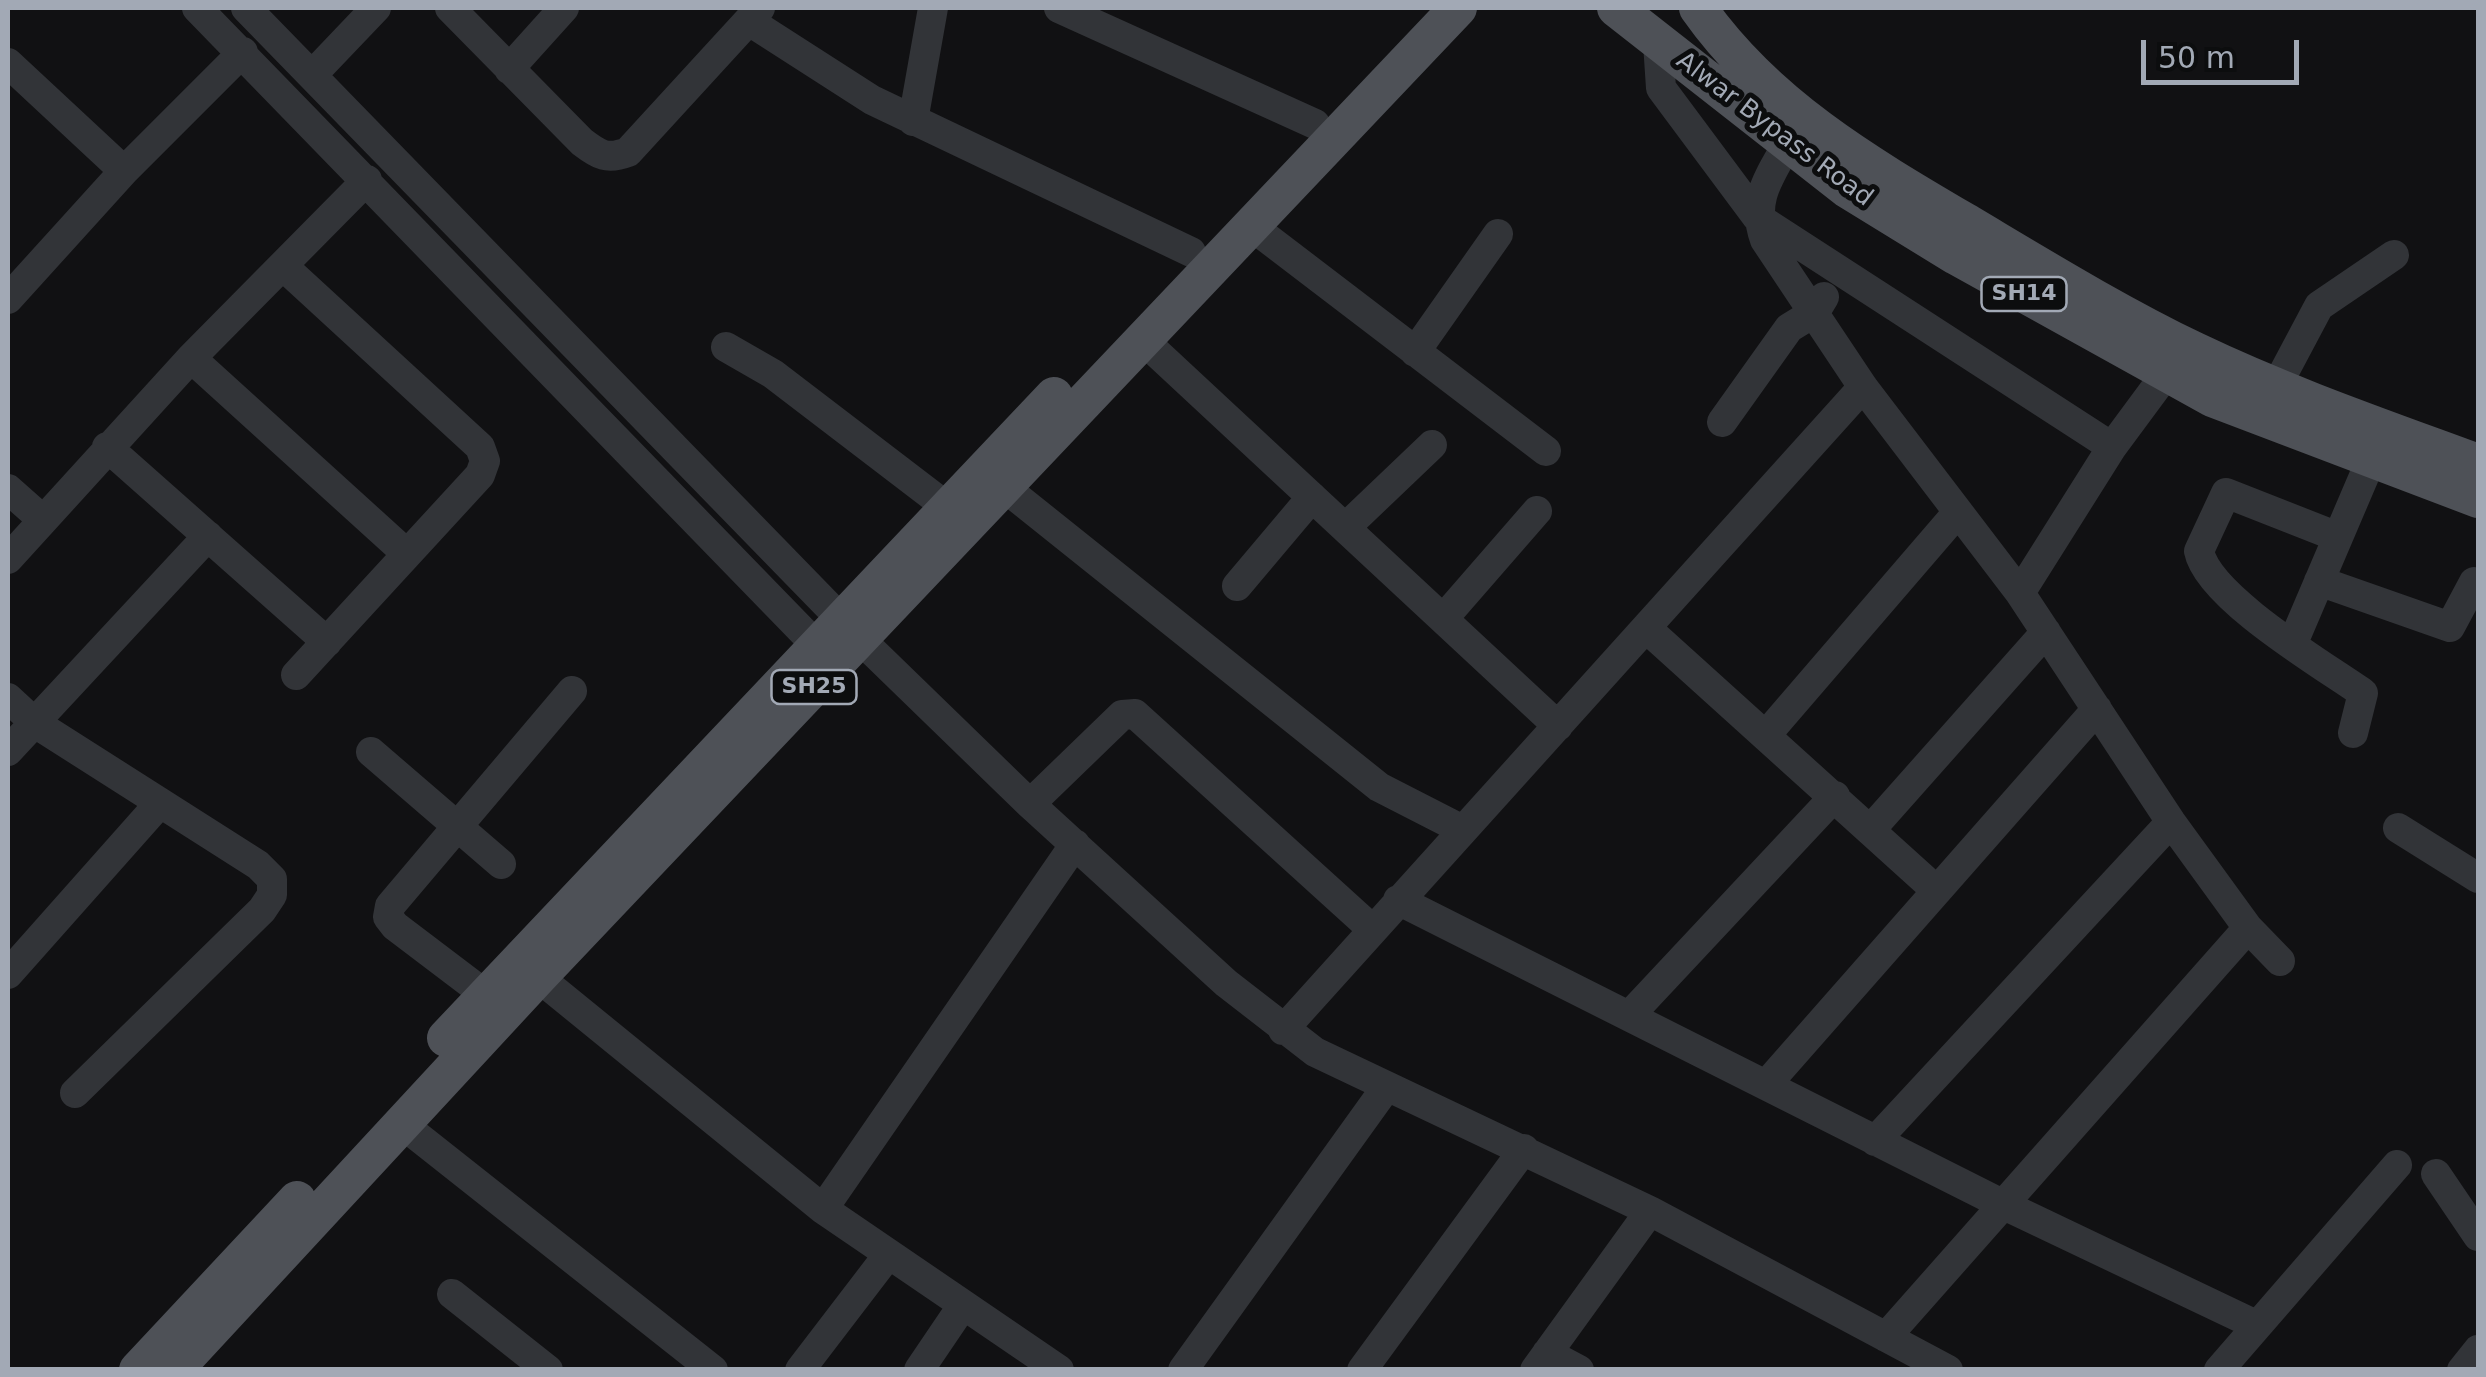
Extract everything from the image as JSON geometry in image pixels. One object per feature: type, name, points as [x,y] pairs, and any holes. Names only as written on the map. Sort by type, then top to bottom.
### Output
[{"type":"main road","name":"SH25","points":[[174,1370],[538,977],[840,635],[947,507],[1316,124],[1421,8]]},
{"type":"main road","name":"SH25","points":[[138,1370],[486,995],[840,635],[1004,487],[1458,8]]},
{"type":"main road","name":"Alwar Bypass Road","points":[[1616,8],[1846,189],[1956,256],[2212,398],[2478,499]]},
{"type":"main road","name":"Alwar Bypass Road","points":[[1698,8],[1725,46],[1769,90],[1842,146],[2143,322],[2276,388],[2478,463]]},
{"type":"street","points":[[196,8],[367,180],[840,635],[1283,1030],[1386,1089],[1650,1210],[1948,1370]]},
{"type":"street","points":[[246,8],[313,74],[840,635]]},
{"type":"street","points":[[313,74],[376,8]]},
{"type":"street","points":[[450,8],[598,155],[612,158],[628,152],[754,14],[872,100],[1191,252]]},
{"type":"street","points":[[510,69],[564,8]]},
{"type":"street","points":[[914,120],[933,8]]},
{"type":"street","points":[[1059,8],[1316,124]]},
{"type":"street","points":[[1658,43],[1661,88],[1757,217],[1765,240],[1863,386],[2020,594],[2171,822],[2248,928],[2280,961]]},
{"type":"street","points":[[8,299],[124,171],[243,52]]},
{"type":"street","points":[[8,63],[124,171]]},
{"type":"street","points":[[1757,217],[1760,194],[1787,145]]},
{"type":"street","points":[[8,559],[191,358],[367,180]]},
{"type":"street","points":[[1757,217],[1839,274],[2112,448]]},
{"type":"street","points":[[1250,225],[1546,451]]},
{"type":"street","points":[[1414,352],[1498,234]]},
{"type":"street","points":[[2276,388],[2319,306],[2339,288],[2394,255]]},
{"type":"street","points":[[284,266],[480,447],[485,461],[480,475],[296,675]]},
{"type":"street","points":[[1722,422],[1789,328],[1815,312],[1839,274]]},
{"type":"street","points":[[1144,340],[1558,726]]},
{"type":"street","points":[[726,347],[773,374],[947,507]]},
{"type":"street","points":[[191,358],[407,554]]},
{"type":"street","points":[[2020,594],[2112,448],[2166,374]]},
{"type":"street","points":[[1283,1030],[1863,386]]},
{"type":"street","points":[[1346,528],[1432,445]]},
{"type":"street","points":[[107,447],[326,642]]},
{"type":"street","points":[[2292,645],[2371,460]]},
{"type":"street","points":[[1004,487],[1380,788],[1461,829]]},
{"type":"street","points":[[8,489],[44,520]]},
{"type":"street","points":[[2338,538],[2228,494],[2221,495],[2199,551],[2209,576],[2292,645],[2363,693],[2352,733]]},
{"type":"street","points":[[1237,586],[1312,496]]},
{"type":"street","points":[[1444,619],[1537,511]]},
{"type":"street","points":[[1766,735],[1958,512]]},
{"type":"street","points":[[8,751],[208,536]]},
{"type":"street","points":[[2320,580],[2450,628],[2474,582]]},
{"type":"street","points":[[1646,628],[1872,828],[1936,891]]},
{"type":"street","points":[[1872,828],[2046,632]]},
{"type":"street","points":[[486,995],[388,917],[390,906],[572,692]]},
{"type":"street","points":[[8,698],[35,723],[258,865],[272,879],[272,895],[262,910],[74,1093]]},
{"type":"street","points":[[1766,1085],[2097,709]]},
{"type":"street","points":[[1030,804],[1122,715],[1134,714],[1372,929]]},
{"type":"street","points":[[371,752],[500,864]]},
{"type":"street","points":[[1630,1016],[1836,796]]},
{"type":"street","points":[[8,974],[159,804]]},
{"type":"street","points":[[1875,1140],[2171,822]]},
{"type":"street","points":[[2398,828],[2477,872]]},
{"type":"street","points":[[823,1210],[1075,844]]},
{"type":"street","points":[[1398,900],[2002,1204],[2256,1325]]},
{"type":"street","points":[[1886,1336],[2248,928]]},
{"type":"street","points":[[538,977],[823,1210],[1059,1370]]},
{"type":"street","points":[[1183,1370],[1386,1089]]},
{"type":"street","points":[[402,1124],[712,1370]]},
{"type":"street","points":[[1362,1370],[1524,1149]]},
{"type":"street","points":[[2219,1370],[2397,1165]]},
{"type":"street","points":[[2436,1174],[2478,1236]]},
{"type":"street","points":[[1579,1370],[1541,1361],[1650,1210]]},
{"type":"street","points":[[800,1370],[888,1255]]},
{"type":"street","points":[[452,1294],[548,1370]]},
{"type":"street","points":[[919,1370],[962,1305]]},
{"type":"street","points":[[2462,1370],[2478,1350]]}]
